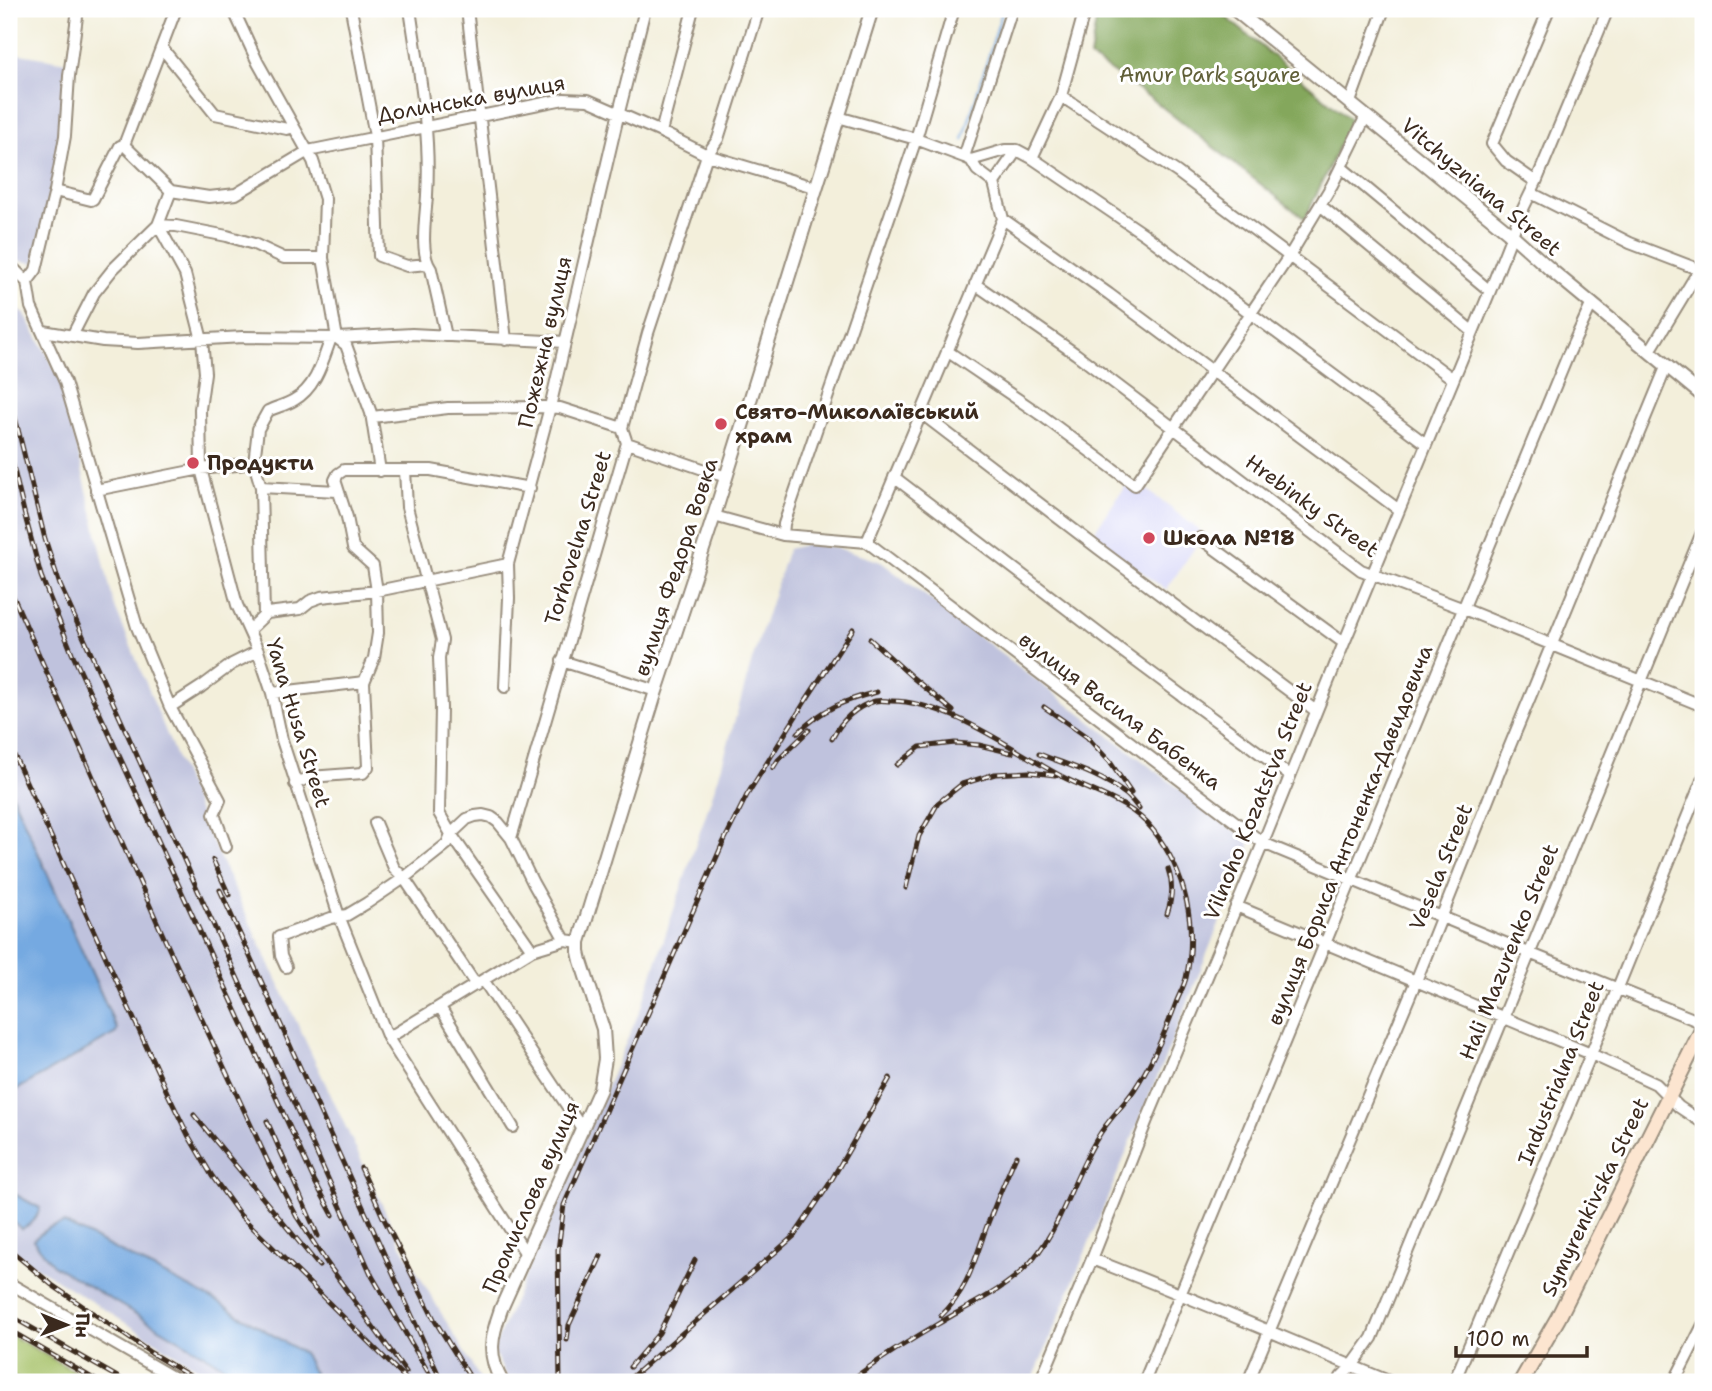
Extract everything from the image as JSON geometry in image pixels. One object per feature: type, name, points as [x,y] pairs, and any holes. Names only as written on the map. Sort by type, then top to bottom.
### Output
[{"type":"main road","name":"Symyrenkivska Street","points":[[1521,1382],[1558,1318],[1703,1026]]},
{"type":"street","points":[[27,282],[36,270],[55,191],[65,136],[69,76],[78,9]]},
{"type":"street","points":[[55,191],[90,200],[93,198],[120,146],[124,145],[176,9]]},
{"type":"street","points":[[233,9],[258,63],[313,160],[325,199],[323,258],[334,338],[319,373],[307,389],[296,400],[268,411],[258,429],[254,463],[261,486],[264,614]]},
{"type":"street","points":[[351,9],[375,136],[379,256],[407,266],[427,264]]},
{"type":"street","points":[[410,9],[426,126],[428,178],[424,238],[427,264],[431,269],[446,336]]},
{"type":"street","points":[[467,9],[506,340]]},
{"type":"street","name":"Пожежна вулиця","points":[[505,687],[508,564],[550,407],[645,9]]},
{"type":"street","points":[[661,132],[693,9]]},
{"type":"street","name":"Torhovelna Street","points":[[511,838],[627,443],[622,428],[648,334],[707,155],[718,139],[760,9]]},
{"type":"street","name":"вулиця Федора Вовка","points":[[605,1059],[603,1029],[581,961],[579,942],[872,9]]},
{"type":"street","points":[[783,535],[784,524],[916,139],[954,9]]},
{"type":"street","points":[[968,158],[1012,9]]},
{"type":"street","points":[[1032,158],[1061,96],[1085,9]]},
{"type":"street","name":"Vitchyzniana Street","points":[[1234,9],[1512,235],[1703,396]]},
{"type":"street","points":[[1350,102],[1384,9]]},
{"type":"street","points":[[1536,182],[1506,161],[1492,144],[1549,9]]},
{"type":"street","name":"Vilnoho Kozatstva Street","points":[[1040,1382],[1490,291],[1518,217],[1536,182],[1608,9]]},
{"type":"street","points":[[162,48],[215,114],[287,129],[294,127]]},
{"type":"street","points":[[1061,96],[1177,172],[1453,379]]},
{"type":"street","name":"Долинська вулиця","points":[[171,191],[209,197],[236,194],[308,151],[564,99],[588,100],[619,112],[707,155],[817,188]]},
{"type":"street","points":[[947,351],[1041,415],[1135,485],[1290,255],[1341,167],[1366,116]]},
{"type":"street","points":[[838,117],[916,139],[968,158],[1005,150],[1017,150],[1032,158],[1144,234],[1426,444]]},
{"type":"street","points":[[72,336],[94,293],[113,269],[158,225],[171,191],[124,145]]},
{"type":"street","points":[[994,183],[1017,150]]},
{"type":"street","points":[[714,516],[783,535],[867,542],[1003,219],[994,183],[977,170],[968,158]]},
{"type":"street","points":[[1341,167],[1490,291]]},
{"type":"street","points":[[1531,193],[1630,243],[1701,271],[1650,351]]},
{"type":"street","points":[[1320,205],[1472,331]]},
{"type":"street","points":[[1003,219],[1109,294],[1399,510]]},
{"type":"street","points":[[158,225],[227,236],[254,244],[284,258],[323,258]]},
{"type":"street","name":"Yana Husa Street","points":[[158,225],[184,274],[202,340],[205,373],[200,409],[201,469],[237,605],[258,651],[272,693],[295,784],[339,916],[388,1038],[526,1254]]},
{"type":"street","points":[[9,266],[27,282],[31,307],[65,382],[137,627],[170,707],[220,800],[214,814],[226,847]]},
{"type":"street","name":"Hrebinky Street","points":[[975,284],[1076,354],[1361,570],[1703,706]]},
{"type":"street","name":"вулиця Бориса Антоненка-Давидовича","points":[[1144,1382],[1568,355],[1592,303]]},
{"type":"street","points":[[43,331],[103,341],[138,343],[243,337],[334,338],[412,334],[565,342]]},
{"type":"street","points":[[334,338],[346,345],[372,417],[380,471]]},
{"type":"street","name":"Vesela Street","points":[[1248,1382],[1443,916],[1502,765],[1667,365]]},
{"type":"street","points":[[372,417],[448,408],[550,407],[561,408],[622,428]]},
{"type":"street","points":[[921,413],[1316,711]]},
{"type":"street","points":[[627,443],[726,477]]},
{"type":"street","points":[[96,489],[201,469],[254,463]]},
{"type":"street","points":[[405,470],[407,507],[442,640],[439,658],[439,813],[532,950]]},
{"type":"street","points":[[295,784],[310,777],[360,773],[369,767],[364,681],[374,658],[378,633],[377,591],[373,566],[353,548],[337,491],[335,480],[338,474],[431,470],[530,488]]},
{"type":"street","points":[[894,477],[1289,775]]},
{"type":"street","points":[[261,486],[337,491]]},
{"type":"street","name":"Hali Mazurenko Street","points":[[1339,1382],[1372,1338],[1703,530]]},
{"type":"street","points":[[1200,538],[1343,643]]},
{"type":"street","name":"вулиця Василя Бабенка","points":[[867,542],[1263,843],[1703,1026]]},
{"type":"street","points":[[249,630],[264,614],[300,609],[321,597],[377,591],[508,564]]},
{"type":"street","points":[[170,707],[232,664],[258,651]]},
{"type":"street","points":[[562,661],[656,691]]},
{"type":"street","points":[[272,693],[364,681]]},
{"type":"street","name":"Industrialna Street","points":[[1454,1382],[1703,778]]},
{"type":"street","points":[[286,967],[281,956],[279,937],[347,915],[404,878],[447,844],[451,834],[467,819],[483,815],[498,822],[511,838],[565,940]]},
{"type":"street","points":[[375,823],[394,868],[480,983],[583,1130]]},
{"type":"street","points":[[1236,906],[1504,1017],[1656,1084],[1668,1097],[1703,1123]]},
{"type":"street","points":[[388,1038],[532,950],[565,940],[579,942]]},
{"type":"street","points":[[440,1007],[513,1127]]},
{"type":"street","name":"Промислова вулиця","points":[[502,1382],[495,1370],[491,1350],[494,1330],[600,1089],[605,1059]]},
{"type":"street","points":[[1092,1259],[1391,1382]]},
{"type":"street","points":[[9,1283],[181,1382]]},
{"type":"street","points":[[1674,1382],[1703,1325]]},
{"type":"shaded area","points":[[9,52],[66,62],[61,143],[34,263],[9,259]]},
{"type":"shaded area","points":[[9,305],[25,314],[61,380],[114,605],[202,820],[401,1245],[482,1382],[220,1382],[9,1250],[9,1094],[116,1033],[117,1029],[9,788]]},
{"type":"shaded area","name":"Школа №18","points":[[1126,485],[1136,492],[1141,485],[1204,534],[1166,590],[1092,535]]},
{"type":"shaded area","points":[[809,544],[834,547],[881,562],[1248,841],[1250,846],[1032,1382],[509,1382],[493,1350],[641,1008],[719,775],[788,549]]},
{"type":"green space","name":"Amur Park square","points":[[1098,9],[1216,9],[1351,120],[1305,219],[1152,99],[1090,57]]},
{"type":"green space","points":[[9,1334],[93,1382],[23,1382],[9,1374]]},
{"type":"water","points":[[9,788],[117,1029],[116,1033],[9,1094]]},
{"type":"water","points":[[9,1191],[40,1208],[33,1221],[21,1229],[9,1217]]},
{"type":"water","points":[[64,1223],[218,1302],[304,1354],[318,1382],[251,1382],[53,1265],[33,1240],[48,1228]]},
{"type":"waterway","points":[[963,140],[1003,9]]},
{"type":"railway","points":[[9,397],[45,539],[60,585],[372,1276],[434,1382]]},
{"type":"railway","points":[[9,449],[41,576],[72,653],[314,1180],[333,1215]]},
{"type":"railway","points":[[9,587],[166,942],[268,1162],[297,1217],[327,1263],[406,1372]]},
{"type":"railway","points":[[560,1382],[558,1250],[564,1205],[722,845],[747,795],[853,629]]},
{"type":"railway","points":[[870,639],[953,711]]},
{"type":"railway","points":[[798,733],[834,707],[877,692]]},
{"type":"railway","points":[[832,739],[849,716],[861,707],[875,701],[913,703],[957,718],[1061,776],[1110,798],[1144,820],[1164,846],[1181,882],[1190,920],[1191,939],[1185,981],[1158,1048],[1134,1090],[1098,1137],[1057,1222],[1037,1254],[1025,1268],[1000,1288],[900,1347],[849,1382]]},
{"type":"railway","points":[[1044,707],[1087,737],[1110,762],[1131,793]]},
{"type":"railway","points":[[773,768],[809,730]]},
{"type":"railway","points":[[897,765],[920,747],[955,743],[979,745],[1012,753]]},
{"type":"railway","points":[[9,744],[167,1092],[212,1176],[240,1215],[409,1382]]},
{"type":"railway","points":[[1039,754],[1105,780],[1126,795],[1139,809]]},
{"type":"railway","points":[[906,888],[919,836],[938,803],[962,784],[995,774],[1029,772],[1055,775]]},
{"type":"railway","points":[[213,860],[229,895]]},
{"type":"railway","points":[[1167,914],[1172,892],[1168,869]]},
{"type":"railway","points":[[220,890],[440,1378]]},
{"type":"railway","points":[[626,1382],[794,1236],[828,1186],[890,1078]]},
{"type":"railway","points":[[194,1115],[319,1266]]},
{"type":"railway","points":[[267,1121],[318,1236]]},
{"type":"railway","points":[[941,1316],[965,1284],[1016,1156]]},
{"type":"railway","points":[[361,1168],[435,1321],[473,1382]]},
{"type":"railway","points":[[9,1249],[52,1285],[151,1353],[200,1382]]},
{"type":"railway","points":[[567,1340],[569,1325],[601,1256]]},
{"type":"railway","points":[[630,1367],[659,1333],[695,1260]]},
{"type":"railway","points":[[9,1315],[126,1382]]},
{"type":"railway","points":[[9,1330],[99,1382]]},
{"type":"railway","points":[[666,1382],[671,1377]]},
{"type":"place","name":"Свято-Миколаївський храм","points":[[721,424]]},
{"type":"place","name":"Продукти","points":[[193,463]]},
{"type":"place","name":"Школа №18","points":[[1149,538]]}]
